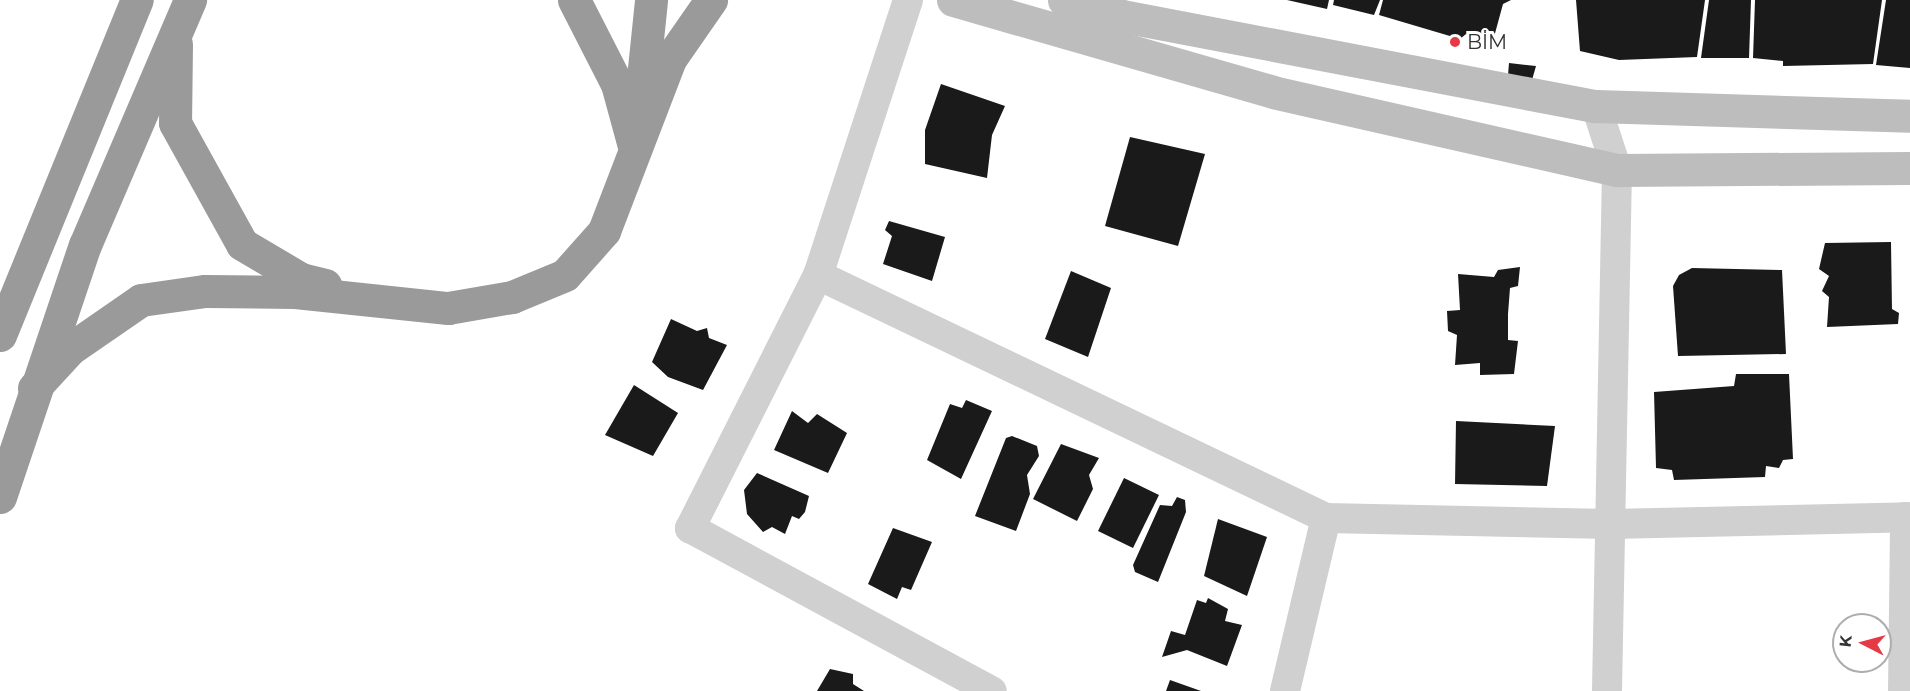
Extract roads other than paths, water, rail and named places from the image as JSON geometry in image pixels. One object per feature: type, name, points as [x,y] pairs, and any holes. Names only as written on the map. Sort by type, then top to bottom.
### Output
[{"type":"highway","points":[[0,334],[137,0]]},
{"type":"highway","points":[[574,0],[617,84],[635,150]]},
{"type":"highway","points":[[635,150],[651,0]]},
{"type":"highway","points":[[34,388],[70,349],[141,300],[205,291],[379,299],[448,308],[512,297],[565,275],[604,231],[670,59],[711,0]]},
{"type":"highway","points":[[183,13],[175,123],[242,244],[301,279],[379,299]]},
{"type":"highway","points":[[0,497],[34,388],[85,245],[183,13]]},
{"type":"street","points":[[908,0],[818,275],[690,528],[992,691]]},
{"type":"street","points":[[953,0],[1273,92],[1617,170],[1910,168]]},
{"type":"street","points":[[1064,0],[1122,16],[1596,106],[1910,116]]},
{"type":"street","points":[[1596,106],[1617,170],[1607,691]]},
{"type":"street","points":[[818,275],[1326,518],[1611,524],[1908,517],[1903,691]]},
{"type":"street","points":[[1285,691],[1326,518]]},
{"type":"place","name":"BİM","points":[[1455,42]]}]
